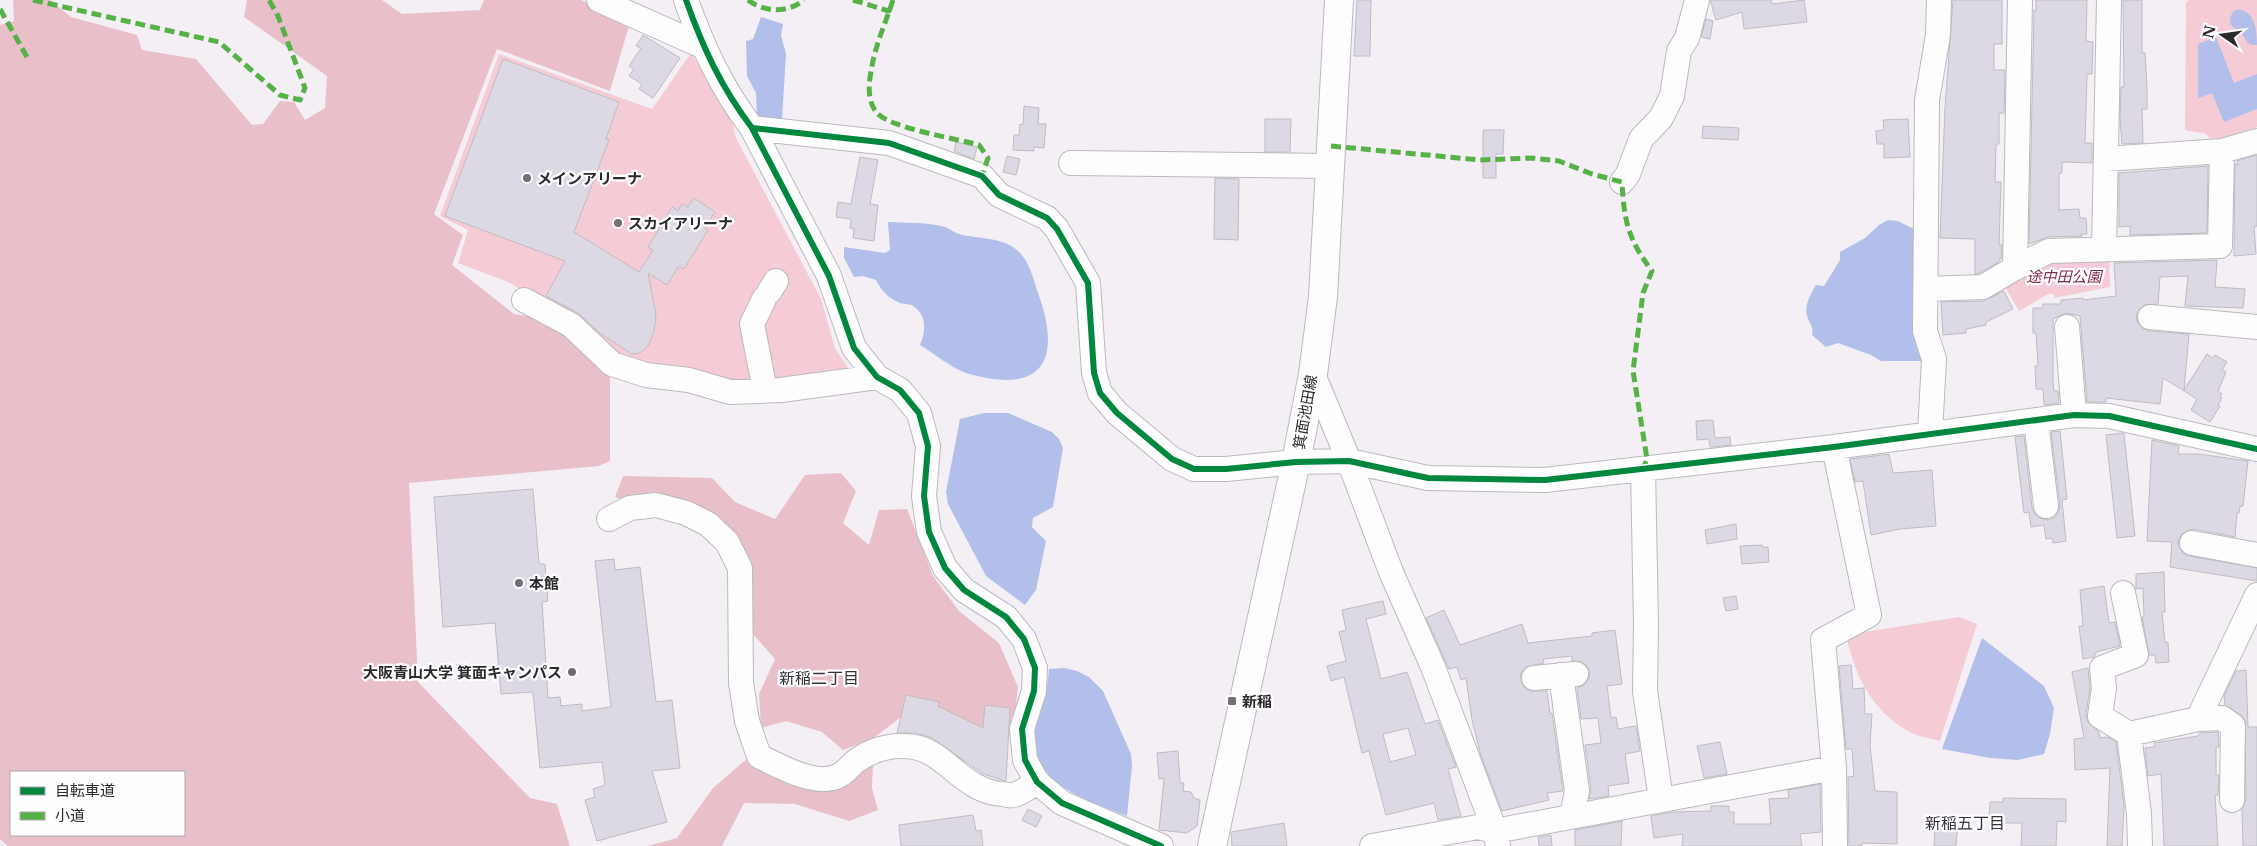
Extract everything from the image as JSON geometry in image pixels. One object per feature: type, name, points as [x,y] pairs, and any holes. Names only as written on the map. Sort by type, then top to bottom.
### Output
[{"type":"main road","name":"箕面池田線","points":[[1212,846],[1296,462],[1313,374],[1323,297],[1339,0]]},
{"type":"street","points":[[599,0],[702,46]]},
{"type":"street","points":[[686,0],[702,46],[736,108],[752,128],[829,276],[854,348],[877,377],[900,390],[919,413],[928,446],[924,496],[929,532],[945,568],[964,590],[1006,617],[1024,639],[1035,668],[1034,691],[1022,728],[1025,760],[1037,782],[1062,803],[1161,846]]},
{"type":"street","points":[[1622,182],[1628,174],[1641,139],[1662,118],[1672,96],[1679,51],[1687,38],[1697,0]]},
{"type":"street","points":[[1930,434],[1934,360],[1925,331],[1927,100],[1938,35],[1939,0]]},
{"type":"street","points":[[2015,268],[2020,0]]},
{"type":"street","points":[[2104,249],[2109,0]]},
{"type":"street","points":[[752,128],[889,143],[982,176],[999,195],[1047,218],[1057,229],[1088,283],[1094,373],[1100,393],[1118,413],[1172,459],[1194,468],[1226,469],[1296,462],[1349,461],[1428,478],[1545,480],[1834,448],[2074,415],[2109,416],[2257,449]]},
{"type":"street","points":[[2106,159],[2222,151],[2257,141]]},
{"type":"street","points":[[1926,288],[1984,287],[2015,268],[2049,252],[2220,246],[2222,151]]},
{"type":"street","points":[[1071,163],[1330,166]]},
{"type":"street","points":[[765,390],[752,324],[770,290]]},
{"type":"street","points":[[524,300],[571,325],[612,364],[646,375],[689,380],[730,392],[765,390],[877,377]]},
{"type":"street","points":[[2150,317],[2257,327]]},
{"type":"street","points":[[2067,327],[2074,415]]},
{"type":"street","points":[[1313,374],[1349,461],[1391,572],[1433,667],[1497,839]]},
{"type":"street","points":[[2036,420],[2046,506]]},
{"type":"street","points":[[1834,448],[1869,615],[1824,640],[1834,768],[1835,846]]},
{"type":"street","points":[[1643,469],[1646,624],[1645,691],[1660,799]]},
{"type":"street","points":[[608,518],[630,508],[656,505],[686,513],[708,524],[727,542],[740,568],[741,682],[747,721],[759,756],[793,772],[821,779],[838,776],[857,761],[878,750],[896,746],[916,747],[940,760],[969,783],[989,794],[1013,795],[1037,782]]},
{"type":"street","points":[[2192,543],[2257,555]]},
{"type":"street","points":[[2123,593],[2136,656],[2102,668],[2104,688],[2100,716],[2128,734],[2198,719],[2222,718],[2233,726],[2232,800]]},
{"type":"street","points":[[2198,719],[2250,623],[2257,595]]},
{"type":"street","points":[[1534,678],[1569,675],[1577,791],[1572,816]]},
{"type":"street","points":[[2128,734],[2140,814],[2140,846]]},
{"type":"street","points":[[1372,846],[1478,827],[1497,839],[1572,816],[1834,768]]},
{"type":"green space","points":[[2189,0],[2257,0],[2257,127],[2212,142],[2206,134],[2185,130],[2186,2]]},
{"type":"green space","name":"スカイアリーナ","points":[[691,53],[733,121],[735,136],[821,299],[835,348],[852,374],[732,384],[620,357],[575,320],[508,282],[458,263],[468,230],[440,216],[499,54],[652,109]]},
{"type":"green space","name":"途中田公園","points":[[2109,254],[2110,287],[2054,298],[2054,294],[2048,294],[2019,311],[2005,287],[2049,256]]},
{"type":"green space","points":[[1959,617],[1977,624],[1940,741],[1910,732],[1883,712],[1859,677],[1846,635]]},
{"type":"shaded area","points":[[13,0],[50,0],[71,17],[137,35],[142,50],[196,59],[252,125],[263,124],[280,101],[294,102],[305,120],[325,108],[327,76],[244,17],[247,0],[382,0],[402,14],[480,10],[484,0],[581,0],[630,22],[610,91],[497,49],[434,214],[463,235],[452,265],[514,314],[544,319],[610,375],[610,461],[599,466],[409,483],[418,682],[530,798],[557,804],[570,846],[8,846],[0,839],[0,25],[14,21]]},
{"type":"shaded area","points":[[841,473],[856,491],[843,523],[869,545],[879,510],[907,509],[933,576],[959,611],[999,643],[1018,687],[1014,723],[991,734],[912,709],[872,739],[843,750],[822,732],[786,721],[761,728],[759,694],[775,659],[752,633],[727,532],[615,497],[623,476],[712,478],[735,502],[775,519],[805,475]]},
{"type":"shaded area","points":[[749,757],[792,778],[873,763],[872,788],[878,810],[849,821],[795,804],[744,803],[722,846],[647,846],[677,838],[713,788]]},
{"type":"water","points":[[2237,9],[2248,13],[2254,22],[2257,45],[2248,43],[2242,33],[2231,25],[2232,13]]},
{"type":"water","points":[[761,17],[783,24],[781,35],[786,54],[782,120],[757,117],[756,93],[747,76],[746,41],[753,39]]},
{"type":"water","points":[[2216,37],[2234,83],[2257,74],[2257,109],[2224,122],[2212,93],[2198,98],[2198,44]]},
{"type":"water","points":[[1888,220],[1898,221],[1922,233],[1925,361],[1881,361],[1871,355],[1838,343],[1826,347],[1812,335],[1812,327],[1807,316],[1807,304],[1812,292],[1816,285],[1824,286],[1840,260],[1840,252],[1865,238],[1879,225]]},
{"type":"water","points":[[888,222],[941,226],[962,235],[1001,242],[1018,251],[1026,261],[1031,272],[1045,315],[1048,336],[1047,353],[1040,366],[1030,375],[1014,380],[993,379],[961,371],[920,345],[924,324],[918,310],[911,305],[900,303],[888,296],[876,280],[863,276],[854,277],[844,258],[844,247],[885,253],[890,250]]},
{"type":"water","points":[[984,413],[1008,413],[1052,432],[1059,439],[1063,448],[1053,507],[1033,518],[1032,527],[1046,541],[1036,590],[1025,605],[986,576],[948,504],[946,492],[960,419]]},
{"type":"water","points":[[1982,638],[2044,686],[2054,708],[2050,734],[2044,754],[2018,760],[1990,758],[1942,749]]},
{"type":"water","points":[[1064,668],[1077,671],[1089,677],[1103,691],[1131,754],[1132,766],[1127,816],[1093,803],[1062,786],[1049,775],[1040,761],[1035,745],[1035,725],[1045,699],[1049,669]]},
{"type":"building","points":[[1357,0],[1371,0],[1370,56],[1354,56]]},
{"type":"building","points":[[1710,0],[1771,0],[1772,4],[1804,0],[1807,22],[1744,29],[1742,12],[1716,20]]},
{"type":"building","points":[[1953,0],[2002,0],[2002,44],[1994,44],[1994,70],[2005,70],[2004,113],[1999,113],[1999,144],[1996,144],[1995,182],[2001,182],[1999,245],[2002,245],[2001,259],[1999,259],[1999,262],[1975,274],[1975,239],[1940,238],[1945,108]]},
{"type":"building","points":[[2036,0],[2087,0],[2086,41],[2093,42],[2092,74],[2087,74],[2085,143],[2092,143],[2092,163],[2062,162],[2062,173],[2059,173],[2059,210],[2079,209],[2080,218],[2086,218],[2087,234],[2081,234],[2082,236],[2048,237],[2029,244],[2034,10],[2036,10]]},
{"type":"building","points":[[2123,0],[2142,0],[2142,53],[2145,53],[2147,87],[2147,109],[2142,109],[2143,143],[2122,144],[2120,119],[2121,87],[2124,87]]},
{"type":"building","points":[[1706,19],[1713,21],[1710,39],[1701,37]]},
{"type":"building","points":[[643,35],[680,58],[653,98],[639,89],[642,84],[629,76],[634,69],[629,66],[641,48],[636,46]]},
{"type":"building","name":"メインアリーナ","points":[[503,59],[619,102],[606,139],[609,140],[574,232],[639,272],[653,250],[648,247],[672,207],[678,211],[682,204],[688,207],[694,198],[715,212],[705,228],[708,230],[684,269],[679,266],[667,285],[648,273],[656,314],[654,332],[648,346],[640,353],[632,354],[601,334],[578,313],[546,296],[565,261],[445,216]]},
{"type":"building","points":[[1024,106],[1039,108],[1038,124],[1046,124],[1044,148],[1034,147],[1034,151],[1013,150],[1014,135],[1019,135],[1020,124],[1023,125]]},
{"type":"building","points":[[1265,119],[1291,119],[1290,152],[1265,152]]},
{"type":"building","points":[[1908,119],[1910,157],[1884,158],[1884,144],[1877,144],[1876,131],[1884,130],[1883,120]]},
{"type":"building","points":[[1703,126],[1739,128],[1738,140],[1702,138]]},
{"type":"building","points":[[1483,130],[1504,130],[1503,154],[1496,154],[1496,178],[1483,178]]},
{"type":"building","points":[[956,142],[977,147],[974,159],[954,151]]},
{"type":"building","points":[[2257,155],[2257,226],[2254,227],[2256,254],[2234,256],[2235,164],[2238,165],[2237,161]]},
{"type":"building","points":[[1007,156],[1020,159],[1016,175],[1003,172]]},
{"type":"building","points":[[860,157],[878,160],[870,204],[878,205],[874,241],[853,238],[854,229],[850,228],[851,219],[836,217],[838,202],[851,204]]},
{"type":"building","points":[[2208,166],[2207,233],[2130,235],[2130,226],[2119,227],[2119,173]]},
{"type":"building","points":[[1215,178],[1239,179],[1238,240],[1214,239]]},
{"type":"building","points":[[2217,260],[2215,287],[2245,289],[2243,308],[2185,306],[2188,276],[2160,277],[2158,304],[2144,305],[2139,309],[2136,316],[2142,328],[2148,331],[2189,334],[2184,390],[2207,354],[2213,358],[2215,355],[2227,362],[2222,370],[2226,372],[2218,391],[2222,394],[2218,405],[2220,406],[2210,422],[2191,410],[2197,399],[2163,378],[2160,404],[2106,398],[2106,402],[2087,402],[2080,316],[2066,313],[2053,319],[2053,382],[2054,391],[2058,391],[2059,403],[2044,405],[2043,389],[2036,389],[2035,366],[2038,366],[2036,333],[2033,333],[2033,308],[2043,308],[2043,304],[2061,304],[2061,300],[2083,298],[2083,300],[2116,296],[2114,263]]},
{"type":"building","points":[[2004,291],[2013,309],[1986,322],[1986,325],[1966,329],[1966,333],[1943,335],[1941,302],[1984,301]]},
{"type":"building","points":[[1713,420],[1715,438],[1730,437],[1731,445],[1710,447],[1709,439],[1697,440],[1696,421]]},
{"type":"building","points":[[2060,431],[2067,499],[2062,500],[2066,541],[2053,543],[2052,538],[2046,539],[2044,525],[2031,527],[2029,512],[2024,513],[2015,437],[2024,436],[2032,508],[2035,515],[2048,520],[2055,517],[2060,505],[2051,432]]},
{"type":"building","points":[[2124,434],[2135,536],[2117,538],[2106,435]]},
{"type":"building","points":[[2152,440],[2179,446],[2178,454],[2199,454],[2248,461],[2243,506],[2240,506],[2239,513],[2237,513],[2235,537],[2194,529],[2182,534],[2178,541],[2179,548],[2189,556],[2257,568],[2257,581],[2170,567],[2172,542],[2147,541]]},
{"type":"building","points":[[1889,454],[1893,473],[1932,470],[1936,526],[1900,529],[1871,535],[1863,481],[1855,482],[1850,459]]},
{"type":"building","points":[[533,489],[539,564],[545,564],[548,601],[542,602],[548,698],[560,697],[561,706],[582,704],[582,711],[611,707],[595,561],[614,559],[615,570],[640,567],[656,702],[672,700],[680,768],[652,771],[667,822],[597,841],[585,800],[595,797],[593,789],[605,785],[602,762],[540,768],[533,692],[501,694],[495,623],[443,627],[434,497]]},
{"type":"building","points":[[1736,524],[1737,539],[1707,544],[1705,530]]},
{"type":"building","points":[[1762,545],[1762,547],[1768,547],[1769,562],[1742,564],[1740,546]]},
{"type":"building","points":[[2164,572],[2165,612],[2162,612],[2165,643],[2168,642],[2169,662],[2156,663],[2155,655],[2149,655],[2142,617],[2144,616],[2143,588],[2136,589],[2136,574]]},
{"type":"building","points":[[2104,586],[2109,623],[2115,622],[2120,646],[2096,652],[2094,657],[2083,659],[2079,626],[2083,626],[2080,590]]},
{"type":"building","points":[[1736,596],[1738,609],[1726,611],[1723,598]]},
{"type":"building","points":[[1383,601],[1386,614],[1366,619],[1381,679],[1407,672],[1425,724],[1438,720],[1456,767],[1448,769],[1461,816],[1438,820],[1434,803],[1386,815],[1369,751],[1362,753],[1344,677],[1331,681],[1327,666],[1346,661],[1339,632],[1346,630],[1342,610]],"holes":[[[1408,728],[1416,755],[1390,762],[1383,734]]]},
{"type":"building","points":[[1444,610],[1460,645],[1522,624],[1528,643],[1592,636],[1592,633],[1615,630],[1622,684],[1607,686],[1611,718],[1616,717],[1618,729],[1636,726],[1640,751],[1625,754],[1629,783],[1608,786],[1609,796],[1589,799],[1591,789],[1585,745],[1601,743],[1598,718],[1581,719],[1577,688],[1584,685],[1589,679],[1590,672],[1582,662],[1572,661],[1572,656],[1543,659],[1544,663],[1526,667],[1521,673],[1520,680],[1529,691],[1547,691],[1563,791],[1547,793],[1549,800],[1502,811],[1481,756],[1472,720],[1466,678],[1461,680],[1457,667],[1449,669],[1426,618]]},
{"type":"building","points":[[1851,665],[1853,689],[1864,688],[1865,714],[1872,714],[1870,745],[1875,791],[1897,792],[1897,844],[1862,843],[1862,846],[1849,846],[1848,777],[1854,776],[1852,749],[1846,749],[1839,666]]},
{"type":"building","points":[[2088,668],[2090,688],[2086,714],[2087,721],[2099,732],[2100,738],[2108,737],[2116,742],[2124,806],[2122,846],[2107,846],[2110,768],[2075,770],[2074,739],[2084,738],[2072,672]]},
{"type":"building","points":[[2246,670],[2248,727],[2257,727],[2257,846],[2243,846],[2242,809],[2246,800],[2245,720],[2241,715],[2225,705],[2224,696],[2236,671]]},
{"type":"building","points":[[906,695],[939,702],[938,706],[983,728],[985,705],[1010,708],[1006,781],[983,774],[932,738],[916,733],[897,733]]},
{"type":"building","points":[[2218,732],[2219,747],[2216,747],[2216,775],[2219,775],[2218,795],[2215,795],[2218,846],[2164,846],[2161,774],[2148,776],[2145,748],[2155,747],[2154,743],[2198,736],[2200,733]]},
{"type":"building","points":[[1720,742],[1727,774],[1704,778],[1697,746]]},
{"type":"building","points":[[1178,751],[1180,783],[1184,783],[1183,791],[1191,792],[1194,798],[1200,800],[1197,826],[1187,833],[1159,830],[1164,778],[1159,779],[1157,753]]},
{"type":"building","points":[[1820,784],[1821,832],[1800,834],[1802,846],[1682,846],[1683,834],[1654,838],[1651,816],[1674,812],[1711,811],[1711,806],[1729,806],[1729,812],[1734,812],[1734,824],[1771,824],[1769,799],[1789,798],[1788,790]]},
{"type":"building","points":[[2003,798],[2066,799],[2066,822],[2057,821],[2056,846],[2021,846],[2022,823],[2002,823],[2002,817],[1989,817],[1990,802],[2003,802]]},
{"type":"building","points":[[1028,809],[1042,816],[1036,827],[1022,820]]},
{"type":"building","points":[[973,815],[976,831],[981,830],[983,846],[901,846],[899,825]]},
{"type":"building","points":[[1940,820],[1958,821],[1956,846],[1934,846],[1935,830],[1940,830]]},
{"type":"building","points":[[1622,821],[1621,846],[1575,846],[1575,830]]},
{"type":"building","points":[[1284,823],[1287,846],[1232,846],[1231,832]]},
{"type":"building","points":[[1551,835],[1552,846],[1539,846],[1538,837]]},
{"type":"marked path","points":[[33,0],[219,42],[280,95],[300,100],[305,88],[278,16],[269,0]]},
{"type":"marked path","points":[[748,0],[762,7],[776,10],[791,7],[804,0]]},
{"type":"marked path","points":[[853,0],[889,11],[891,7]]},
{"type":"marked path","points":[[893,0],[876,49],[871,72],[869,90],[874,108],[884,118],[909,128],[979,145],[988,158],[982,176]]},
{"type":"marked path","points":[[0,9],[27,57]]},
{"type":"marked path","points":[[1331,146],[1480,160],[1532,158],[1559,161],[1592,174],[1622,182],[1624,208],[1632,239],[1652,271],[1643,293],[1633,371],[1647,459],[1643,469]]},
{"type":"cycle path","points":[[686,0],[714,67],[752,128],[829,276],[854,348],[877,377],[900,390],[919,413],[928,446],[924,496],[929,532],[945,568],[964,590],[1006,617],[1024,639],[1035,668],[1034,691],[1022,729],[1025,760],[1037,782],[1062,803],[1161,846]]},
{"type":"cycle path","points":[[752,128],[889,143],[982,176],[999,195],[1047,218],[1057,229],[1088,283],[1094,373],[1100,393],[1117,413],[1172,459],[1194,469],[1226,469],[1296,462],[1349,461],[1428,478],[1545,480],[1834,447],[2074,415],[2109,416],[2257,449]]},
{"type":"place","name":"メインアリーナ","points":[[527,178]]},
{"type":"place","name":"スカイアリーナ","points":[[618,223]]},
{"type":"place","name":"本館","points":[[519,583]]},
{"type":"place","name":"大阪青山大学 箕面キャンパス","points":[[572,672]]},
{"type":"place","name":"新稲","points":[[1232,701]]},
{"type":"district","name":"新稲二丁目","points":[[819,678]]},
{"type":"district","name":"新稲五丁目","points":[[1965,823]]}]
